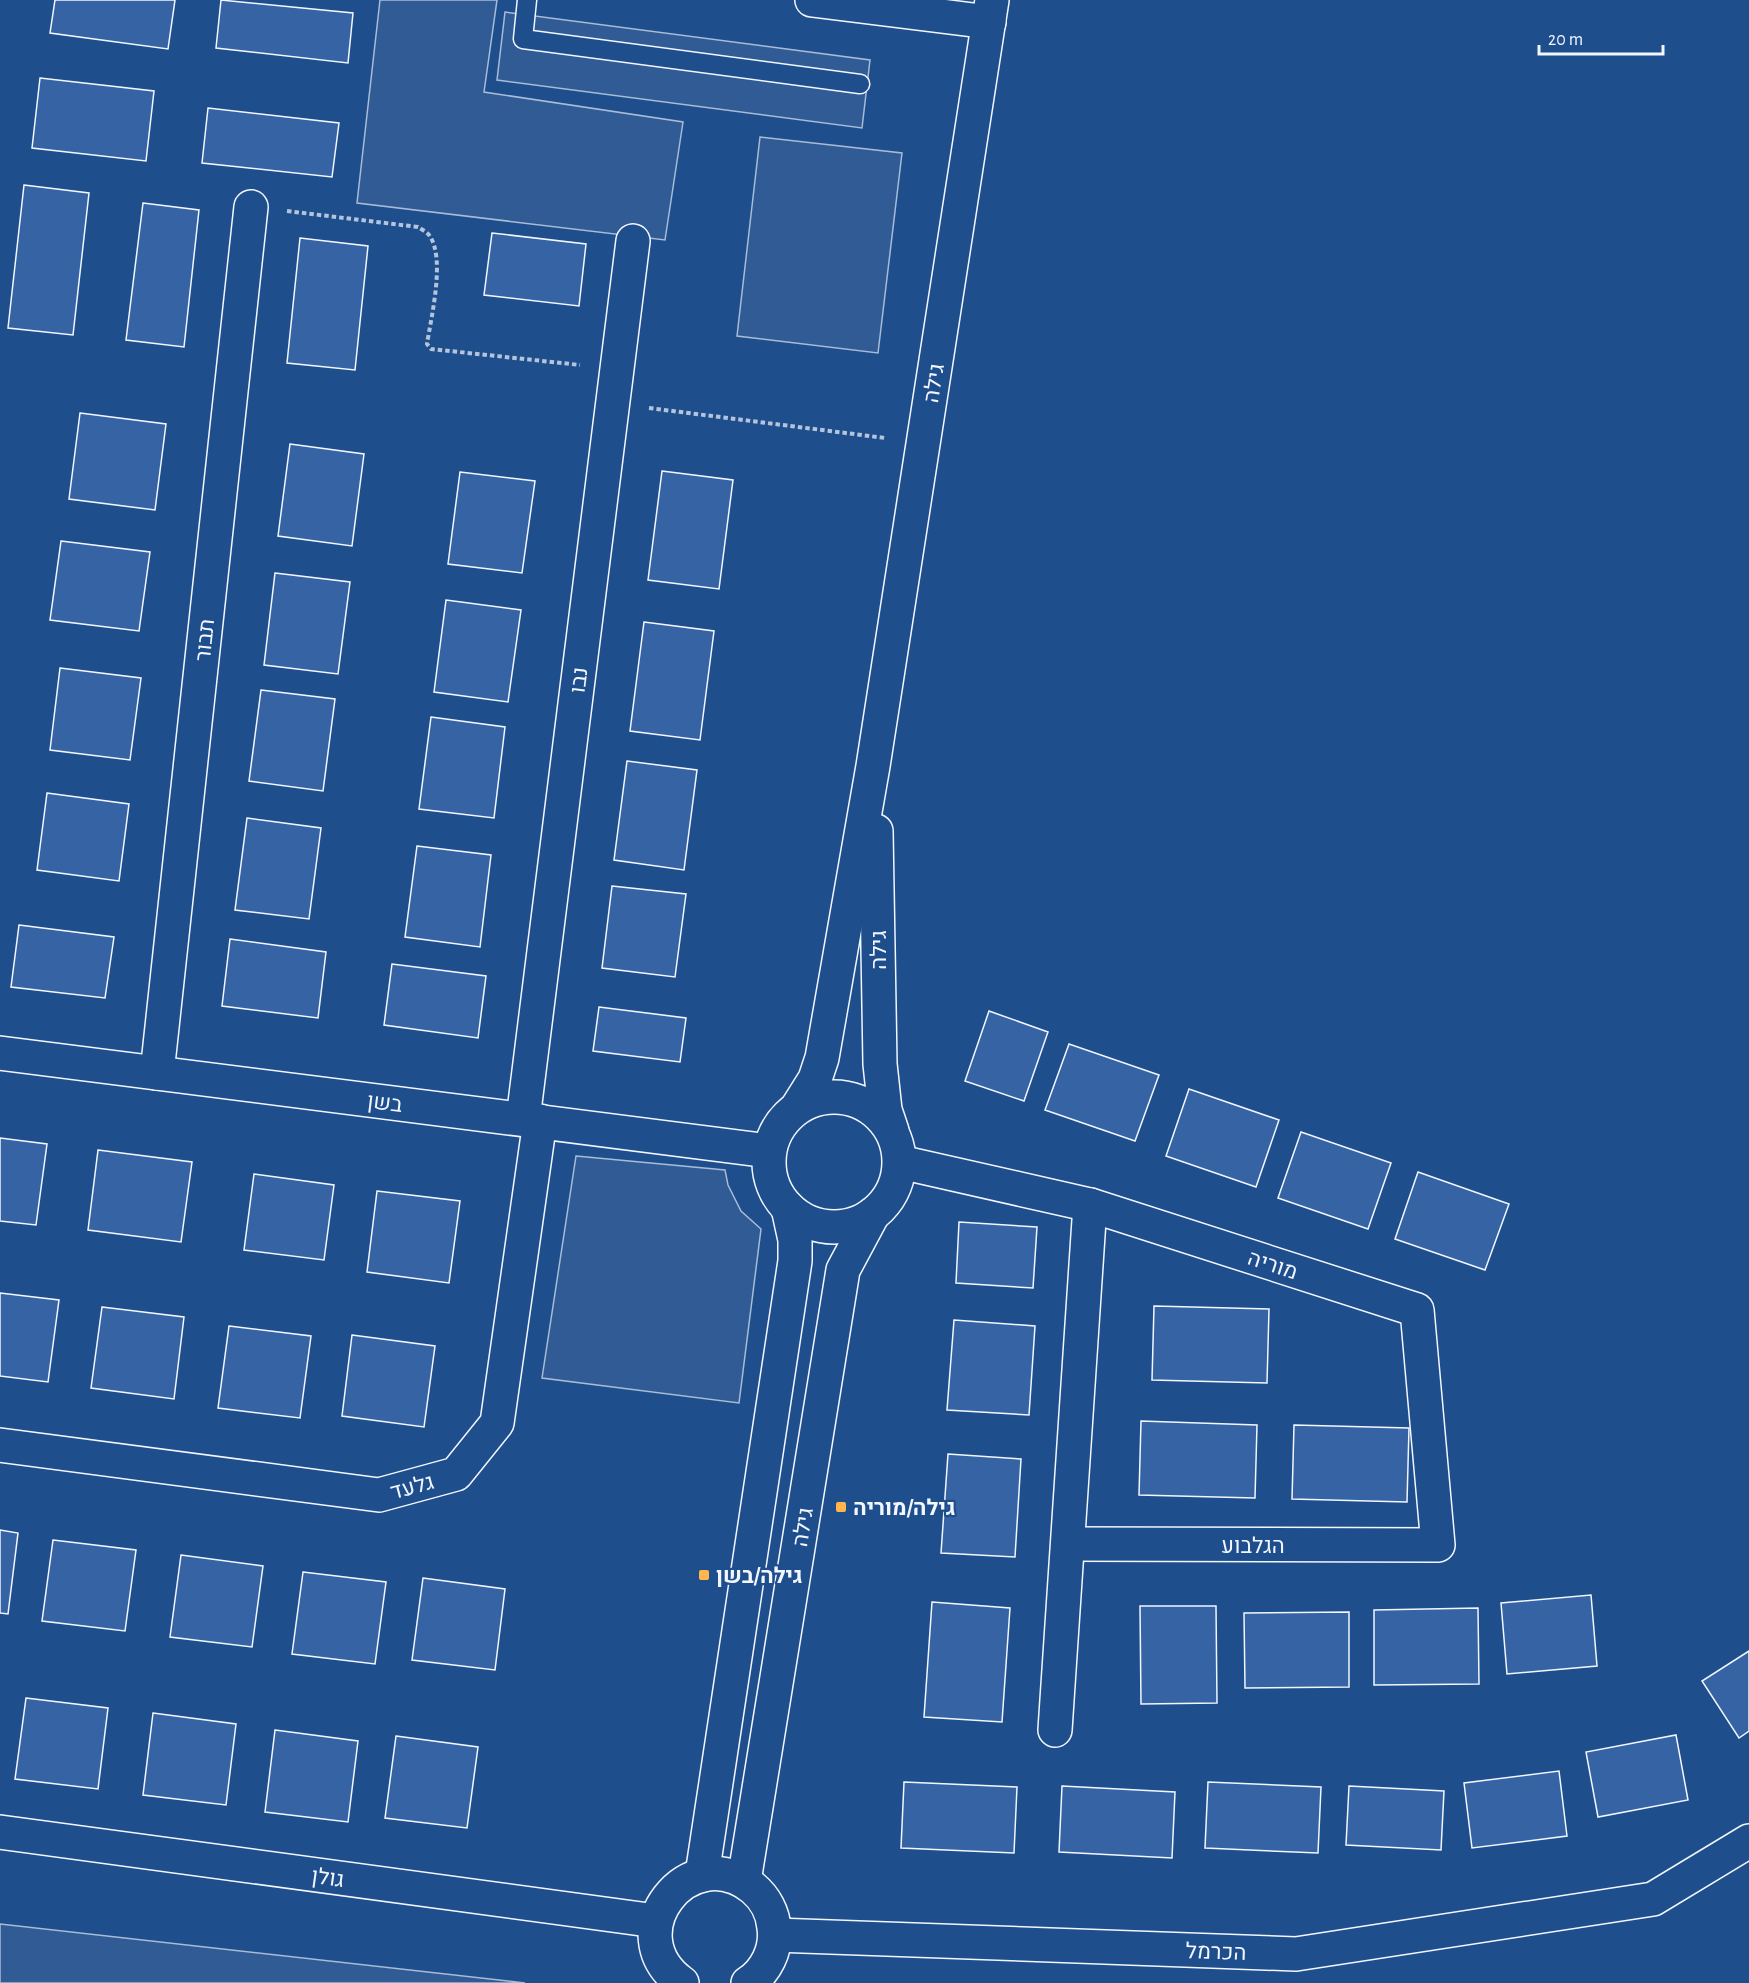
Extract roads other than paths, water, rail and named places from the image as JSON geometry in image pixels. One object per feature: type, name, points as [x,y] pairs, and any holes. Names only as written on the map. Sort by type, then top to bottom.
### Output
[{"type":"street","points":[[812,0],[991,11]]},
{"type":"street","name":"גילה","points":[[798,1106],[815,1080],[822,1058],[873,766],[991,11]]},
{"type":"street","name":"תבור","points":[[157,1073],[251,207]]},
{"type":"street","name":"נבו","points":[[532,1120],[612,404],[633,241]]},
{"type":"street","name":"גילה","points":[[873,766],[877,850],[880,1064],[885,1110],[896,1147]]},
{"type":"street","name":"בשן","points":[[0,1053],[769,1151]]},
{"type":"street","points":[[824,1097],[855,1100],[881,1115],[896,1147],[892,1192],[873,1214],[855,1224],[834,1227],[804,1220],[788,1208],[772,1183],[769,1151],[781,1123],[798,1106],[824,1097]]},
{"type":"street","name":"גלעד","points":[[0,1445],[379,1495],[456,1474],[496,1423],[532,1120]]},
{"type":"street","name":"מוריה","points":[[896,1147],[1090,1205],[1417,1310],[1438,1545]]},
{"type":"street","points":[[1055,1730],[1090,1205]]},
{"type":"street","name":"גילה","points":[[702,1875],[795,1261],[795,1240],[788,1208]]},
{"type":"street","name":"גילה","points":[[744,1881],[843,1270],[873,1214]]},
{"type":"street","name":"הגלבוע","points":[[1068,1544],[1438,1545]]},
{"type":"street","name":"גולן","points":[[0,1832],[656,1921]]},
{"type":"street","name":"הכרמל","points":[[775,1935],[1296,1954],[1653,1899],[1749,1840]]},
{"type":"street","points":[[675,1980],[661,1960],[655,1941],[656,1921],[662,1905],[672,1892],[686,1881],[702,1875],[717,1874],[744,1881],[767,1904],[773,1919],[775,1935],[772,1952],[765,1967],[748,1983]]},
{"type":"lane","points":[[528,0],[523,39],[860,84]]},
{"type":"place","name":"גילה/מוריה","points":[[841,1507]]},
{"type":"place","name":"גילה/בשן","points":[[704,1575]]}]
